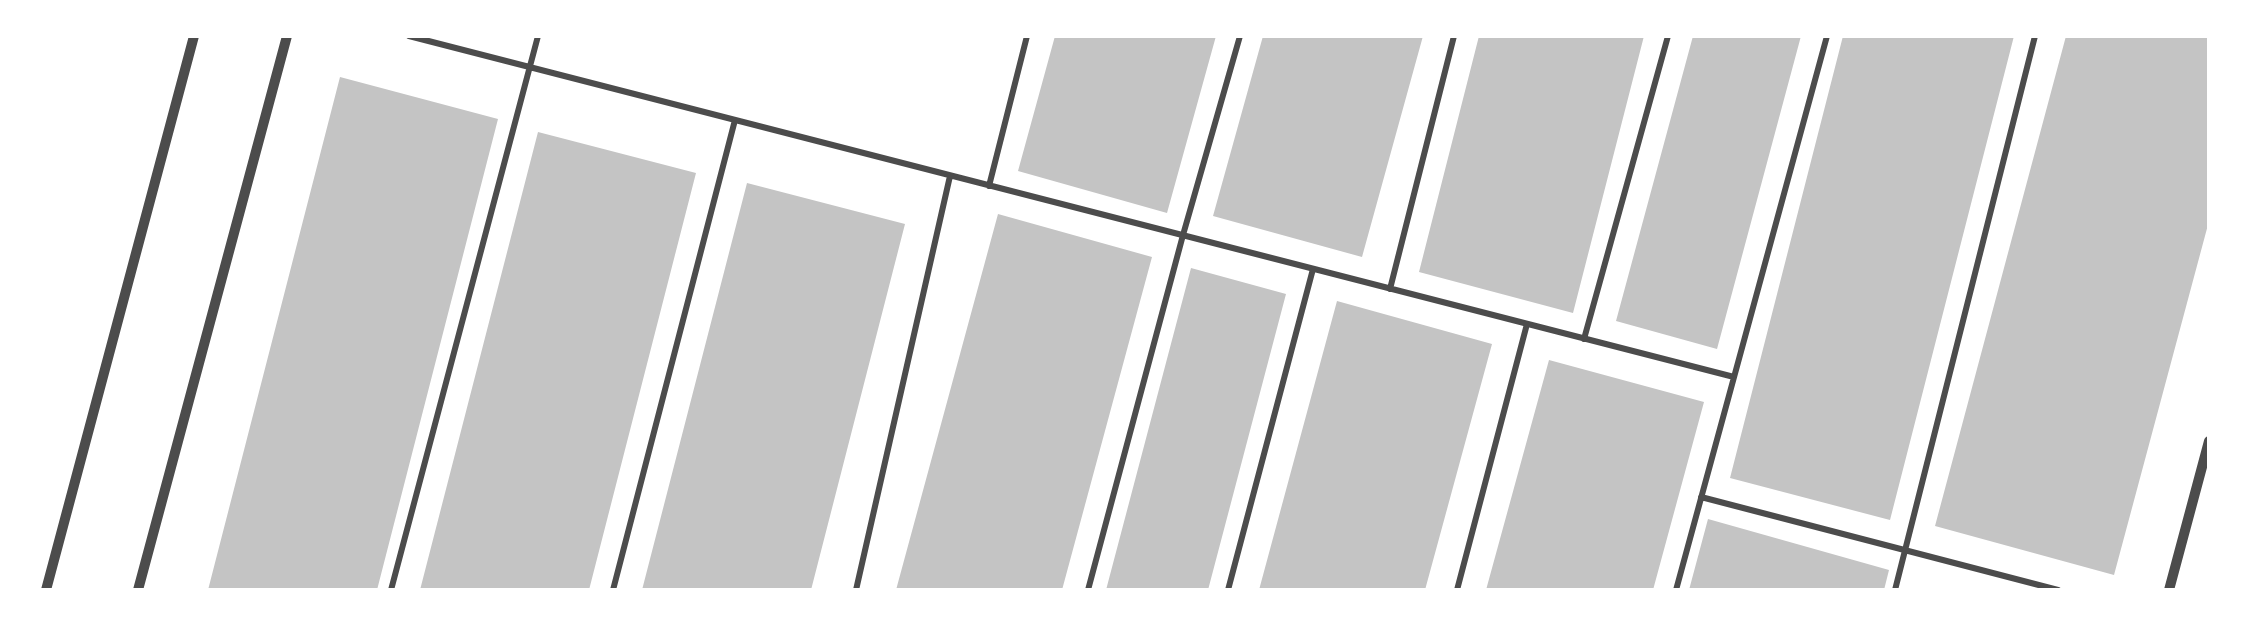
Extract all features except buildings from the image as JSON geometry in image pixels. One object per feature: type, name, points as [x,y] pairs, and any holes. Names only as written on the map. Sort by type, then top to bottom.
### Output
[{"type":"street","points":[[46,590],[194,36]]},
{"type":"street","points":[[138,590],[287,36]]},
{"type":"street","points":[[409,36],[1734,377]]},
{"type":"street","points":[[391,590],[538,36]]},
{"type":"street","points":[[989,186],[1027,36]]},
{"type":"street","points":[[1088,590],[1183,235],[1240,36]]},
{"type":"street","points":[[1390,289],[1454,36]]},
{"type":"street","points":[[1584,339],[1668,36]]},
{"type":"street","points":[[1676,590],[1827,36]]},
{"type":"street","points":[[1895,590],[2035,36]]},
{"type":"street","points":[[613,590],[735,120]]},
{"type":"street","points":[[856,590],[950,176]]},
{"type":"street","points":[[1228,590],[1313,269]]},
{"type":"street","points":[[1457,590],[1527,324]]},
{"type":"street","points":[[2169,590],[2209,441]]},
{"type":"street","points":[[1701,497],[2058,590]]}]
